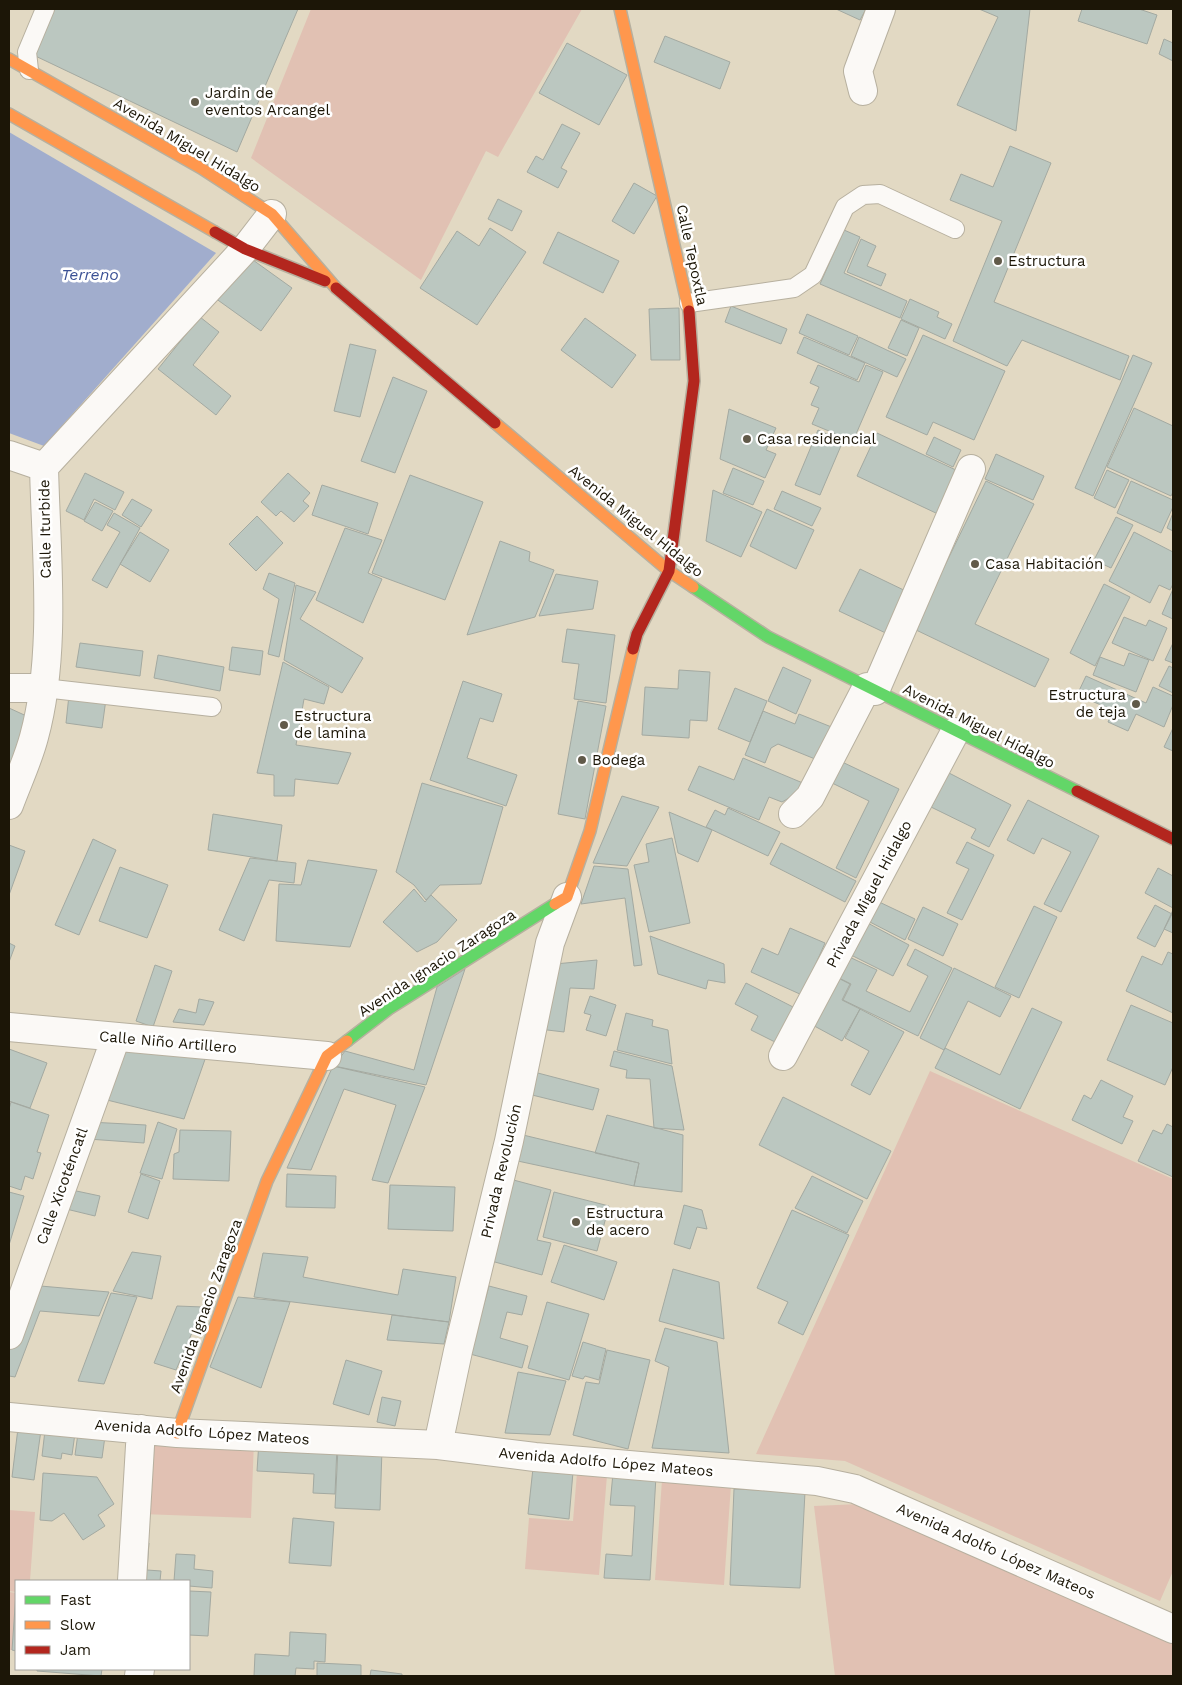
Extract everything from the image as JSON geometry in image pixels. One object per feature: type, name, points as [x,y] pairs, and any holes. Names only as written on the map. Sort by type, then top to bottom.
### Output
[{"type":"main road","name":"Calle Tepoxtla","points":[[620,9],[689,302],[694,381],[669,571]]},
{"type":"main road","name":"Avenida Miguel Hidalgo","points":[[9,59],[201,168],[272,214],[329,282],[669,571],[768,637],[955,732],[1173,839]]},
{"type":"main road","name":"Avenida Miguel Hidalgo","points":[[9,114],[245,249],[329,282]]},
{"type":"main road","points":[[567,897],[590,831],[638,634],[669,571]]},
{"type":"main road","name":"Avenida Ignacio Zaragoza","points":[[177,1433],[267,1180],[327,1056],[390,1008],[567,897]]},
{"type":"street","points":[[864,91],[858,72],[881,9]]},
{"type":"street","name":"Calle Iturbide","points":[[9,805],[34,738],[44,688],[47,618],[44,467],[245,249],[272,214]]},
{"type":"street","points":[[9,455],[44,467]]},
{"type":"street","points":[[793,814],[810,797],[871,689],[971,469]]},
{"type":"street","points":[[9,688],[44,688]]},
{"type":"street","name":"Privada Miguel Hidalgo","points":[[784,1056],[955,732]]},
{"type":"street","name":"Privada Revolución","points":[[438,1445],[458,1351],[509,1141],[550,943],[567,897]]},
{"type":"street","name":"Calle Niño Artillero","points":[[9,1026],[116,1038],[327,1056]]},
{"type":"street","name":"Calle Xicoténcatl","points":[[9,1335],[116,1038]]},
{"type":"street","name":"Avenida Adolfo López Mateos","points":[[9,1417],[177,1433],[438,1445],[536,1457],[817,1481],[855,1489],[1173,1629]]},
{"type":"street","points":[[132,1580],[141,1429]]},
{"type":"lane","points":[[29,70],[27,52],[45,9]]},
{"type":"lane","points":[[689,302],[794,288],[813,275],[845,207],[863,195],[880,194],[955,229]]},
{"type":"lane","points":[[44,688],[212,708]]},
{"type":"shaded area","points":[[311,9],[582,9],[498,157],[486,151],[421,280],[251,158]]},
{"type":"shaded area","points":[[930,1071],[1173,1179],[1173,1571],[1160,1601],[845,1461],[756,1454]]},
{"type":"shaded area","points":[[145,1437],[254,1441],[251,1518],[142,1514]]},
{"type":"shaded area","points":[[577,1473],[607,1475],[599,1575],[525,1569],[529,1518],[573,1521]]},
{"type":"shaded area","points":[[662,1480],[731,1485],[724,1585],[655,1580]]},
{"type":"shaded area","points":[[860,1504],[1173,1641],[1173,1676],[835,1676],[814,1506]]},
{"type":"shaded area","points":[[9,1510],[35,1512],[30,1580],[15,1580],[15,1592],[9,1591]]},
{"type":"shaded area","points":[[9,1592],[15,1593],[15,1607],[12,1650],[9,1650]]},
{"type":"water","name":"Terreno","points":[[9,132],[216,253],[44,446],[9,433]]},
{"type":"building","name":"Jardin de eventos Arcangel","points":[[46,9],[298,9],[237,152],[27,52]]},
{"type":"building","points":[[836,9],[866,9],[860,20]]},
{"type":"building","points":[[979,9],[1030,9],[1016,131],[957,105],[998,17]]},
{"type":"building","points":[[1082,9],[1139,9],[1157,15],[1147,44],[1078,21]]},
{"type":"building","points":[[665,36],[730,62],[720,89],[654,62]]},
{"type":"building","points":[[1164,39],[1173,43],[1173,61],[1159,54]]},
{"type":"building","points":[[567,43],[627,75],[599,125],[539,93]]},
{"type":"building","points":[[562,124],[580,133],[561,168],[567,171],[558,188],[527,172],[536,156],[543,160]]},
{"type":"building","name":"Estructura","points":[[1010,146],[1051,163],[994,302],[1129,356],[1120,380],[1022,340],[1007,366],[953,341],[1002,221],[950,200],[961,174],[993,187]]},
{"type":"building","points":[[634,183],[657,196],[634,234],[612,221]]},
{"type":"building","points":[[498,199],[522,211],[512,231],[488,219]]},
{"type":"building","points":[[490,228],[526,252],[477,325],[420,288],[457,231],[479,246]]},
{"type":"building","points":[[844,230],[860,237],[844,273],[907,301],[900,318],[820,284]]},
{"type":"building","points":[[558,232],[619,261],[603,293],[543,263]]},
{"type":"building","points":[[861,239],[876,246],[867,266],[886,274],[881,286],[847,272]]},
{"type":"building","points":[[246,255],[292,288],[261,331],[215,298]]},
{"type":"building","points":[[910,299],[939,312],[937,317],[952,324],[945,339],[901,319]]},
{"type":"building","points":[[731,306],[787,329],[781,344],[725,322]]},
{"type":"building","points":[[679,308],[680,360],[651,360],[649,309]]},
{"type":"building","points":[[807,314],[858,336],[849,355],[799,333]]},
{"type":"building","points":[[200,317],[219,332],[193,365],[231,396],[216,415],[158,369]]},
{"type":"building","points":[[585,318],[636,355],[612,388],[561,350]]},
{"type":"building","points":[[901,320],[919,328],[907,356],[888,348]]},
{"type":"building","points":[[923,335],[1005,371],[974,440],[933,422],[927,435],[886,417]]},
{"type":"building","points":[[804,337],[865,363],[857,380],[797,353]]},
{"type":"building","points":[[859,337],[906,359],[897,377],[851,356]]},
{"type":"building","points":[[350,344],[376,350],[360,417],[334,411]]},
{"type":"building","points":[[1133,355],[1152,363],[1093,496],[1075,488]]},
{"type":"building","points":[[818,365],[859,382],[866,365],[883,372],[853,441],[812,424],[819,408],[811,405],[819,387],[810,383]]},
{"type":"building","points":[[393,377],[427,391],[395,473],[361,461]]},
{"type":"building","points":[[1134,408],[1173,426],[1173,492],[1171,496],[1107,467]]},
{"type":"building","name":"Casa residencial","points":[[729,409],[776,428],[766,450],[776,454],[765,478],[720,459]]},
{"type":"building","points":[[818,430],[843,441],[820,495],[795,485]]},
{"type":"building","points":[[877,433],[958,471],[938,514],[857,476]]},
{"type":"building","points":[[934,437],[961,450],[953,467],[926,454]]},
{"type":"building","points":[[996,454],[1044,476],[1033,500],[985,479]]},
{"type":"building","points":[[733,468],[764,481],[753,505],[723,493]]},
{"type":"building","points":[[1107,470],[1129,480],[1115,508],[1094,498]]},
{"type":"building","points":[[85,473],[124,492],[115,510],[94,499],[84,520],[66,511]]},
{"type":"building","points":[[288,473],[310,493],[303,501],[309,506],[294,522],[281,511],[276,516],[261,502]]},
{"type":"building","points":[[410,475],[483,502],[445,600],[372,573]]},
{"type":"building","name":"Casa Habitación","points":[[986,481],[1034,504],[975,624],[1049,659],[1035,687],[914,629]]},
{"type":"building","points":[[1131,481],[1173,500],[1173,507],[1161,533],[1117,513]]},
{"type":"building","points":[[322,485],[378,503],[368,534],[312,515]]},
{"type":"building","points":[[713,490],[762,512],[741,557],[706,541]]},
{"type":"building","points":[[782,491],[821,508],[812,526],[774,509]]},
{"type":"building","points":[[132,499],[152,510],[141,527],[122,515]]},
{"type":"building","points":[[95,502],[113,511],[102,531],[84,521]]},
{"type":"building","points":[[767,509],[814,530],[796,569],[750,546]]},
{"type":"building","points":[[114,513],[140,528],[107,588],[92,580],[120,532],[107,525]]},
{"type":"building","points":[[1173,513],[1173,531],[1167,528]]},
{"type":"building","points":[[257,516],[283,543],[256,571],[229,544]]},
{"type":"building","points":[[1116,517],[1133,525],[1111,568],[1094,560]]},
{"type":"building","points":[[345,528],[382,540],[368,573],[382,579],[363,623],[316,600]]},
{"type":"building","points":[[140,532],[169,550],[150,582],[120,564]]},
{"type":"building","points":[[1134,532],[1173,552],[1173,584],[1170,590],[1159,585],[1150,603],[1109,581]]},
{"type":"building","points":[[500,541],[530,552],[529,561],[554,570],[535,617],[467,635]]},
{"type":"building","points":[[860,569],[912,594],[892,636],[839,611]]},
{"type":"building","points":[[269,573],[295,583],[279,657],[268,654],[279,599],[263,589]]},
{"type":"building","points":[[556,574],[598,581],[593,609],[539,616]]},
{"type":"building","points":[[1104,584],[1130,597],[1095,666],[1070,653]]},
{"type":"building","points":[[296,585],[316,592],[300,619],[363,658],[342,693],[284,660]]},
{"type":"building","points":[[1173,589],[1173,619],[1162,614]]},
{"type":"building","points":[[1124,617],[1146,626],[1149,620],[1167,628],[1153,661],[1112,643]]},
{"type":"building","points":[[567,629],[615,635],[606,703],[574,699],[579,664],[562,662]]},
{"type":"building","points":[[80,643],[143,651],[140,676],[76,667]]},
{"type":"building","points":[[1173,643],[1173,663],[1165,660]]},
{"type":"building","points":[[232,647],[263,651],[260,675],[229,670]]},
{"type":"building","points":[[1129,653],[1149,660],[1136,692],[1093,675],[1100,657],[1124,666]]},
{"type":"building","points":[[158,655],[224,667],[220,691],[154,678]]},
{"type":"building","name":"Estructura de lamina","points":[[283,662],[329,687],[324,704],[304,699],[296,745],[351,753],[338,784],[295,779],[294,796],[274,796],[274,775],[257,773]]},
{"type":"building","points":[[1169,666],[1173,668],[1173,693],[1159,686]]},
{"type":"building","points":[[783,667],[811,680],[796,714],[768,701]]},
{"type":"building","points":[[679,670],[710,672],[707,721],[690,720],[689,738],[642,735],[645,687],[678,689]]},
{"type":"building","name":"Estructura de teja","points":[[1086,676],[1146,703],[1153,687],[1173,696],[1173,705],[1164,727],[1136,714],[1128,731],[1108,722],[1113,710],[1077,695]]},
{"type":"building","points":[[463,681],[502,694],[493,722],[480,718],[467,758],[517,775],[506,806],[430,780]]},
{"type":"building","points":[[735,688],[767,701],[750,742],[718,729]]},
{"type":"building","points":[[69,695],[106,699],[102,728],[66,723]]},
{"type":"building","name":"Bodega","points":[[578,701],[606,706],[585,819],[558,814]]},
{"type":"building","points":[[9,708],[33,719],[9,772]]},
{"type":"building","points":[[763,711],[795,724],[799,714],[834,728],[820,761],[778,744],[771,748],[765,763],[745,755]]},
{"type":"building","points":[[1173,728],[1173,751],[1164,747]]},
{"type":"building","points":[[743,758],[810,786],[782,802],[769,797],[759,820],[688,790],[699,766],[734,780]]},
{"type":"building","points":[[840,761],[899,789],[856,878],[836,868],[869,801],[830,782]]},
{"type":"building","points":[[949,773],[1011,805],[989,847],[971,838],[976,829],[931,807]]},
{"type":"building","points":[[422,783],[503,807],[481,884],[440,885],[426,900],[414,885],[396,872]]},
{"type":"building","points":[[622,796],[659,807],[627,866],[593,863]]},
{"type":"building","points":[[1028,800],[1099,836],[1061,912],[1044,904],[1071,852],[1042,838],[1034,854],[1007,840]]},
{"type":"building","points":[[728,808],[780,832],[768,856],[706,827],[715,810],[725,815]]},
{"type":"building","points":[[669,812],[712,830],[698,862],[678,853]]},
{"type":"building","points":[[213,814],[282,825],[277,861],[208,850]]},
{"type":"building","points":[[672,838],[690,923],[649,932],[634,865],[649,862],[646,844]]},
{"type":"building","points":[[93,839],[116,850],[79,935],[55,925]]},
{"type":"building","points":[[967,842],[994,855],[962,920],[947,913],[969,869],[956,863]]},
{"type":"building","points":[[781,843],[856,881],[845,902],[770,864]]},
{"type":"building","points":[[9,845],[25,851],[9,895]]},
{"type":"building","points":[[250,858],[296,863],[294,883],[269,880],[244,941],[219,930]]},
{"type":"building","points":[[308,860],[377,870],[350,947],[276,941],[279,884],[301,885]]},
{"type":"building","points":[[594,866],[628,869],[642,965],[634,966],[625,898],[581,904]]},
{"type":"building","points":[[120,867],[168,885],[147,938],[99,921]]},
{"type":"building","points":[[1158,868],[1173,876],[1173,908],[1145,893]]},
{"type":"building","points":[[414,889],[425,902],[431,895],[457,920],[437,942],[417,952],[383,922]]},
{"type":"building","points":[[875,900],[915,919],[905,940],[866,920]]},
{"type":"building","points":[[1155,905],[1172,914],[1155,947],[1137,938]]},
{"type":"building","points":[[1034,906],[1057,917],[1019,998],[995,987]]},
{"type":"building","points":[[923,907],[958,924],[943,956],[908,939]]},
{"type":"building","points":[[1173,910],[1173,933],[1164,929]]},
{"type":"building","points":[[862,920],[909,945],[893,976],[845,952]]},
{"type":"building","points":[[790,928],[825,943],[802,995],[751,972],[762,948],[778,955]]},
{"type":"building","points":[[650,936],[724,964],[725,983],[708,980],[706,989],[658,974]]},
{"type":"building","points":[[9,943],[15,946],[9,962]]},
{"type":"building","points":[[915,949],[952,968],[918,1036],[843,1000],[851,984],[833,975],[843,954],[877,970],[866,991],[910,1012],[928,976],[907,965]]},
{"type":"building","points":[[1168,952],[1173,954],[1173,1013],[1126,991],[1142,956],[1162,965]]},
{"type":"building","points":[[597,960],[594,989],[570,988],[564,1032],[539,1029],[555,964]]},
{"type":"building","points":[[155,965],[172,971],[153,1027],[136,1021]]},
{"type":"building","points":[[954,968],[1011,996],[1000,1017],[968,1001],[944,1050],[920,1038]]},
{"type":"building","points":[[465,969],[426,1085],[334,1066],[345,1051],[414,1070],[437,987]]},
{"type":"building","points":[[832,975],[850,984],[842,1000],[860,1009],[842,1041],[807,1022]]},
{"type":"building","points":[[746,983],[795,1008],[777,1043],[751,1030],[758,1016],[735,1004]]},
{"type":"building","points":[[590,996],[616,1005],[606,1036],[586,1030],[591,1015],[584,1013]]},
{"type":"building","points":[[199,999],[214,1002],[204,1025],[173,1022],[179,1009],[196,1013]]},
{"type":"building","points":[[1131,1005],[1173,1023],[1173,1067],[1165,1085],[1107,1060]]},
{"type":"building","points":[[1032,1008],[1062,1022],[1020,1109],[935,1068],[945,1048],[1000,1075]]},
{"type":"building","points":[[860,1009],[904,1032],[870,1095],[851,1085],[869,1051],[845,1038]]},
{"type":"building","points":[[626,1013],[653,1020],[652,1026],[668,1030],[672,1064],[617,1050]]},
{"type":"building","points":[[125,1043],[209,1048],[184,1119],[107,1100]]},
{"type":"building","points":[[9,1049],[47,1063],[30,1108],[9,1101]]},
{"type":"building","points":[[614,1051],[672,1066],[684,1130],[654,1128],[650,1079],[626,1078],[627,1070],[610,1066]]},
{"type":"building","points":[[333,1066],[425,1087],[388,1183],[372,1180],[396,1105],[344,1089],[311,1170],[287,1168]]},
{"type":"building","points":[[534,1072],[599,1089],[593,1110],[528,1094]]},
{"type":"building","points":[[1101,1080],[1133,1096],[1123,1117],[1133,1121],[1122,1144],[1072,1120],[1084,1095],[1091,1099]]},
{"type":"building","points":[[783,1097],[891,1151],[867,1199],[759,1145]]},
{"type":"building","points":[[11,1102],[49,1115],[37,1152],[41,1153],[33,1179],[25,1176],[21,1190],[9,1186],[9,1109]]},
{"type":"building","points":[[607,1115],[683,1135],[682,1192],[634,1186],[639,1163],[595,1153]]},
{"type":"building","points":[[89,1122],[146,1125],[144,1143],[88,1139]]},
{"type":"building","points":[[158,1122],[177,1129],[162,1179],[140,1173]]},
{"type":"building","points":[[1167,1124],[1173,1127],[1173,1177],[1138,1161],[1153,1130],[1162,1134]]},
{"type":"building","points":[[180,1130],[231,1131],[229,1181],[173,1179],[174,1154],[179,1152]]},
{"type":"building","points":[[519,1134],[639,1163],[634,1186],[513,1160]]},
{"type":"building","points":[[141,1174],[160,1181],[148,1219],[128,1212]]},
{"type":"building","points":[[287,1174],[336,1176],[335,1208],[286,1207]]},
{"type":"building","points":[[812,1176],[863,1201],[847,1233],[795,1208]]},
{"type":"building","points":[[506,1178],[551,1190],[537,1240],[551,1243],[542,1275],[484,1259]]},
{"type":"building","points":[[390,1185],[455,1187],[453,1231],[388,1229]]},
{"type":"building","points":[[67,1189],[100,1196],[95,1216],[62,1208]]},
{"type":"building","points":[[9,1192],[24,1196],[9,1245]]},
{"type":"building","name":"Estructura de acero","points":[[554,1192],[609,1206],[597,1251],[543,1237]]},
{"type":"building","points":[[684,1205],[702,1210],[707,1229],[697,1227],[690,1249],[674,1244]]},
{"type":"building","points":[[792,1210],[849,1235],[803,1335],[778,1323],[788,1302],[757,1288]]},
{"type":"building","points":[[564,1245],[617,1262],[604,1300],[551,1282]]},
{"type":"building","points":[[132,1252],[161,1256],[152,1299],[113,1291]]},
{"type":"building","points":[[263,1253],[308,1257],[303,1277],[398,1295],[403,1269],[456,1277],[449,1322],[254,1297]]},
{"type":"building","points":[[673,1269],[719,1282],[724,1339],[659,1321]]},
{"type":"building","points":[[29,1285],[109,1292],[99,1316],[40,1311],[15,1377],[9,1376],[9,1339]]},
{"type":"building","points":[[489,1286],[527,1296],[522,1315],[507,1312],[500,1338],[528,1346],[522,1368],[470,1354]]},
{"type":"building","points":[[111,1293],[137,1297],[104,1384],[78,1381]]},
{"type":"building","points":[[238,1297],[290,1302],[261,1388],[210,1367]]},
{"type":"building","points":[[547,1302],[589,1314],[569,1380],[528,1368]]},
{"type":"building","points":[[177,1306],[203,1307],[176,1370],[154,1363]]},
{"type":"building","points":[[392,1315],[449,1322],[444,1344],[387,1340]]},
{"type":"building","points":[[665,1328],[717,1342],[729,1453],[652,1448],[669,1367],[655,1361]]},
{"type":"building","points":[[583,1342],[606,1349],[599,1380],[585,1376],[583,1379],[572,1376]]},
{"type":"building","points":[[607,1350],[650,1360],[628,1449],[573,1435],[586,1382],[599,1384]]},
{"type":"building","points":[[346,1360],[382,1371],[369,1415],[333,1404]]},
{"type":"building","points":[[518,1372],[566,1381],[550,1435],[505,1433]]},
{"type":"building","points":[[382,1397],[401,1401],[395,1426],[377,1422]]},
{"type":"building","points":[[19,1420],[42,1423],[34,1480],[12,1477]]},
{"type":"building","points":[[46,1422],[76,1426],[72,1455],[62,1453],[61,1459],[42,1456]]},
{"type":"building","points":[[79,1426],[106,1429],[102,1458],[75,1455]]},
{"type":"building","points":[[259,1441],[337,1446],[335,1494],[313,1493],[314,1474],[257,1471]]},
{"type":"building","points":[[338,1448],[382,1449],[380,1510],[335,1508]]},
{"type":"building","points":[[533,1468],[573,1472],[569,1519],[528,1514]]},
{"type":"building","points":[[43,1473],[97,1477],[114,1504],[98,1515],[105,1526],[83,1540],[64,1513],[52,1521],[40,1520]]},
{"type":"building","points":[[613,1473],[656,1476],[650,1580],[604,1578],[606,1554],[632,1556],[635,1506],[610,1505]]},
{"type":"building","points":[[734,1489],[805,1492],[800,1588],[730,1585]]},
{"type":"building","points":[[293,1518],[334,1522],[331,1566],[289,1563]]},
{"type":"building","points":[[137,1542],[149,1543],[147,1570],[161,1571],[160,1580],[135,1580]]},
{"type":"building","points":[[176,1554],[195,1555],[194,1569],[213,1571],[212,1588],[190,1586],[190,1580],[174,1580]]},
{"type":"building","points":[[190,1591],[211,1592],[208,1636],[190,1635]]},
{"type":"building","points":[[15,1607],[15,1651],[12,1650]]},
{"type":"building","points":[[290,1632],[326,1634],[325,1662],[314,1661],[314,1669],[296,1668],[295,1676],[254,1676],[255,1654],[289,1656]]},
{"type":"building","points":[[317,1663],[361,1665],[361,1676],[317,1676]]},
{"type":"building","points":[[37,1670],[102,1670],[101,1676]]},
{"type":"building","points":[[371,1670],[402,1674],[402,1676],[370,1676]]},
{"type":"traffic: fast","points":[[693,587],[768,637],[1077,791]]},
{"type":"traffic: fast","points":[[347,1041],[390,1008],[555,904]]},
{"type":"traffic: slow","points":[[620,9],[689,311]]},
{"type":"traffic: slow","points":[[9,59],[201,168],[272,214],[336,288]]},
{"type":"traffic: slow","points":[[9,114],[215,232]]},
{"type":"traffic: slow","points":[[495,423],[669,571],[693,587]]},
{"type":"traffic: slow","points":[[555,904],[567,897],[590,831],[633,649]]},
{"type":"traffic: slow","points":[[177,1433],[267,1181],[327,1056],[347,1041]]},
{"type":"traffic: jam","points":[[215,232],[245,249],[325,281]]},
{"type":"traffic: jam","points":[[336,288],[495,423]]},
{"type":"traffic: jam","points":[[633,649],[637,634],[669,571],[694,381],[689,311]]},
{"type":"traffic: jam","points":[[1077,791],[1173,839]]},
{"type":"place","name":"Jardin de eventos Arcangel","points":[[195,102]]},
{"type":"place","name":"Estructura","points":[[998,261]]},
{"type":"place","name":"Casa residencial","points":[[747,439]]},
{"type":"place","name":"Casa Habitación","points":[[975,564]]},
{"type":"place","name":"Estructura de teja","points":[[1136,704]]},
{"type":"place","name":"Estructura de lamina","points":[[284,725]]},
{"type":"place","name":"Bodega","points":[[582,760]]},
{"type":"place","name":"Estructura de acero","points":[[576,1222]]}]
